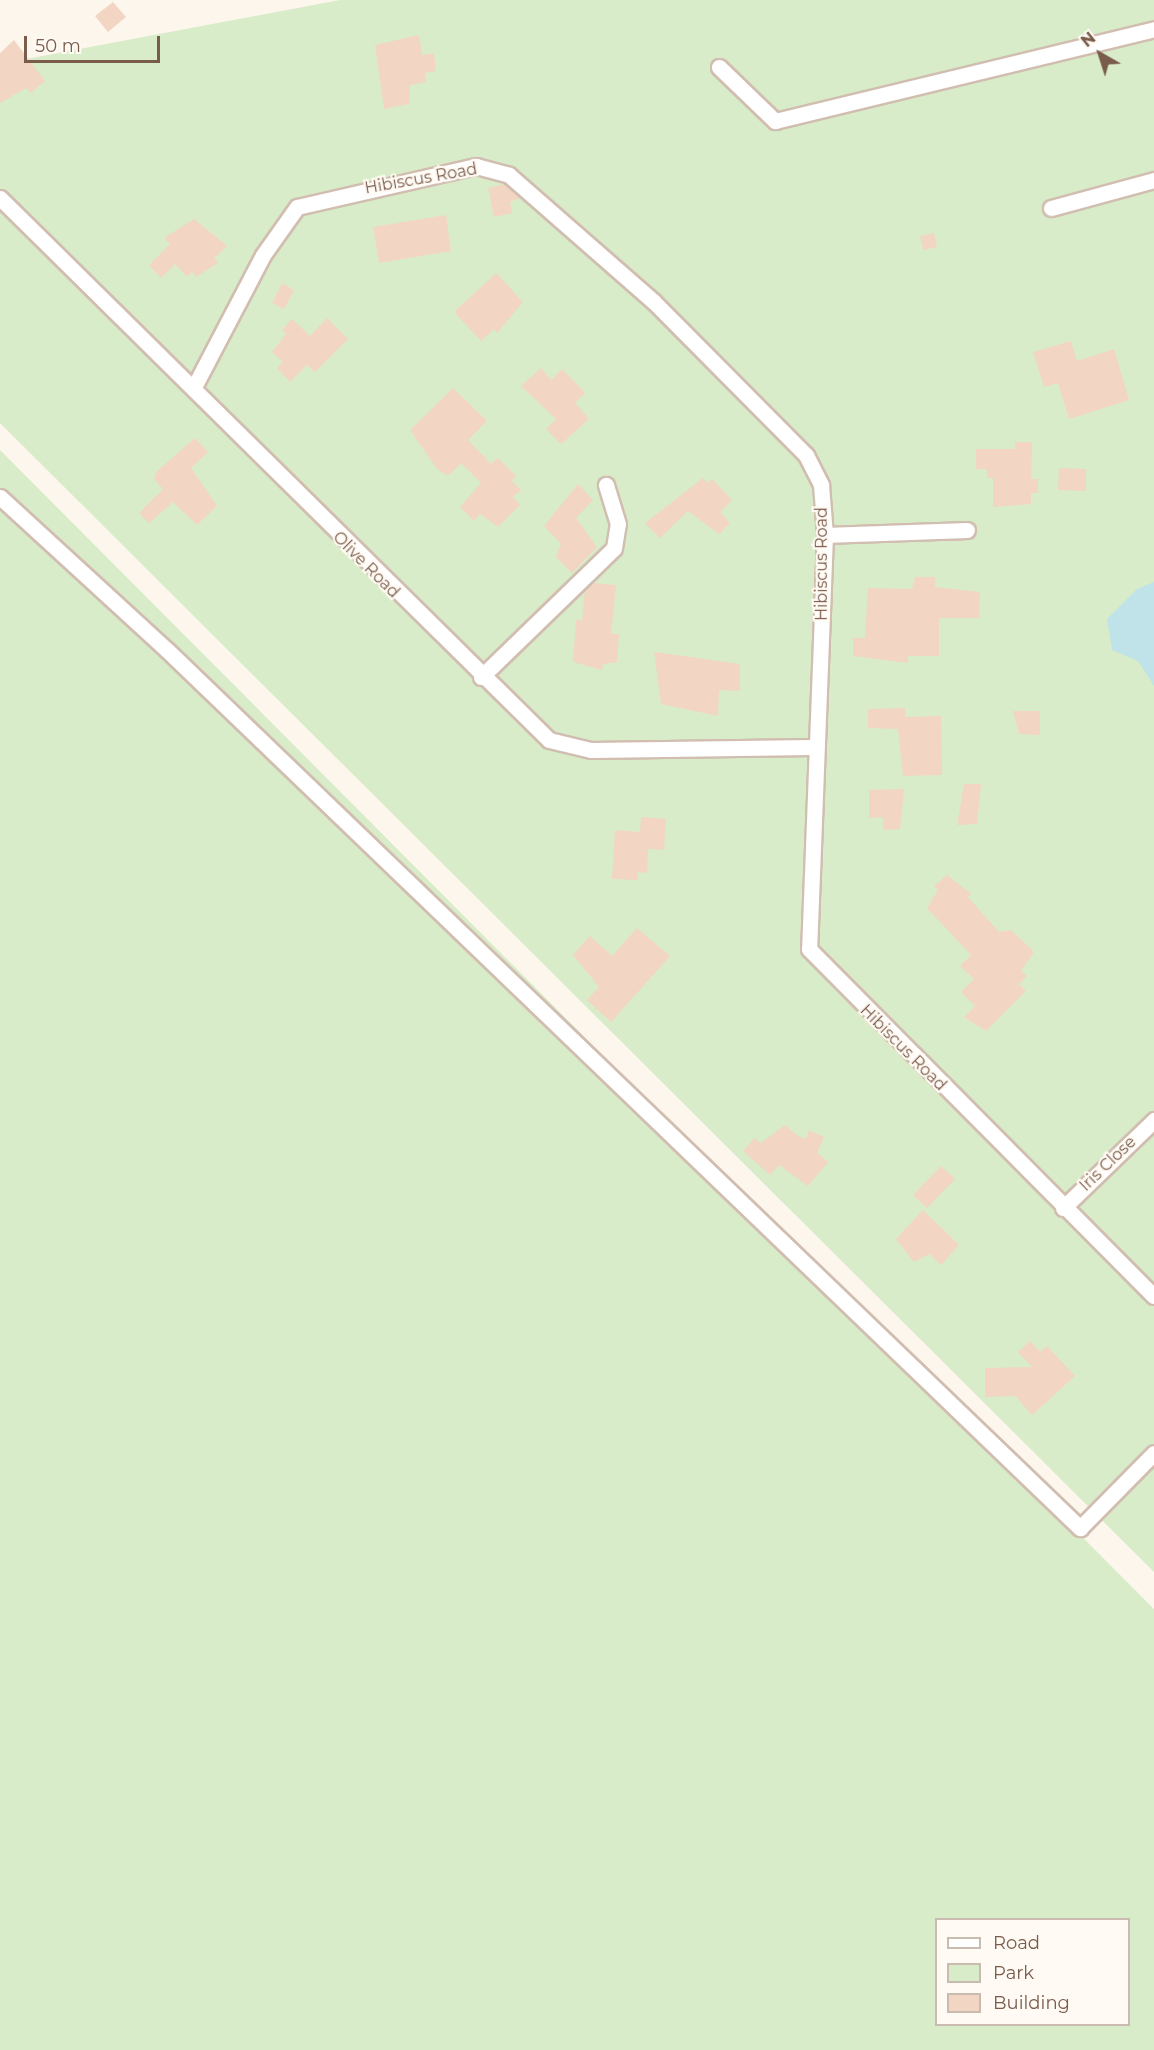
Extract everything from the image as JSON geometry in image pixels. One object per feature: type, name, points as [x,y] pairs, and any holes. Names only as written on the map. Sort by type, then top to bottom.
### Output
[{"type":"street","points":[[719,67],[776,121],[1154,29]]},
{"type":"street","name":"Hibiscus Road","points":[[194,387],[263,255],[297,207],[476,166],[494,168],[534,195],[653,301],[806,454],[821,485],[825,535],[813,747],[809,950],[1063,1208],[1154,1296]]},
{"type":"street","points":[[1051,208],[1154,180]]},
{"type":"street","name":"Olive Road","points":[[0,198],[194,387],[480,677],[540,734],[566,746],[813,747]]},
{"type":"street","points":[[480,677],[614,548],[618,524],[606,485]]},
{"type":"street","points":[[0,497],[167,650],[1080,1528],[1154,1453]]},
{"type":"street","points":[[825,535],[968,530]]},
{"type":"street","name":"Iris Close","points":[[1063,1208],[1154,1120]]},
{"type":"green space","points":[[340,0],[1154,0],[1154,1572],[0,423],[0,64]]},
{"type":"green space","points":[[0,450],[1154,1609],[1154,2050],[0,2050]]},
{"type":"water","points":[[1154,582],[1154,686],[1138,661],[1112,650],[1107,619],[1137,589]]},
{"type":"building","points":[[113,2],[126,17],[108,32],[95,16]]},
{"type":"building","points":[[419,35],[422,55],[434,53],[436,71],[425,73],[426,82],[410,85],[409,104],[384,109],[375,45]]},
{"type":"building","points":[[14,40],[45,81],[31,93],[26,88],[0,103],[0,53]]},
{"type":"building","points":[[505,184],[520,198],[510,202],[512,213],[494,217],[488,188]]},
{"type":"building","points":[[446,215],[451,251],[379,263],[373,227]]},
{"type":"building","points":[[194,219],[227,246],[214,258],[218,263],[196,277],[192,272],[187,277],[175,264],[161,278],[149,265],[170,244],[164,238]]},
{"type":"building","points":[[934,233],[937,247],[923,250],[920,236]]},
{"type":"building","points":[[496,273],[523,302],[497,333],[494,329],[481,341],[454,312]]},
{"type":"building","points":[[282,283],[294,290],[284,309],[272,303]]},
{"type":"building","points":[[327,318],[348,339],[315,372],[307,365],[290,382],[277,368],[283,362],[272,352],[286,334],[282,330],[292,319],[310,336]]},
{"type":"building","points":[[1071,341],[1077,361],[1114,349],[1129,400],[1069,419],[1058,383],[1044,387],[1033,352]]},
{"type":"building","points":[[541,368],[551,380],[562,369],[585,393],[575,403],[589,419],[561,444],[546,429],[556,419],[521,386]]},
{"type":"building","points":[[453,388],[487,421],[468,440],[491,464],[498,458],[516,476],[512,481],[521,490],[513,497],[520,505],[498,527],[480,514],[474,521],[460,507],[481,483],[461,463],[448,476],[437,469],[410,430]]},
{"type":"building","points":[[195,438],[208,452],[191,468],[217,506],[197,525],[173,502],[149,523],[139,513],[163,489],[154,479],[156,472]]},
{"type":"building","points":[[1015,442],[1032,442],[1031,479],[1038,479],[1038,493],[1031,493],[1031,504],[993,507],[993,478],[987,478],[987,469],[976,469],[976,449],[1015,449]]},
{"type":"building","points":[[1059,468],[1086,469],[1086,491],[1058,490]]},
{"type":"building","points":[[703,478],[707,483],[712,479],[732,500],[720,512],[730,523],[719,534],[688,511],[660,538],[645,523]]},
{"type":"building","points":[[578,484],[593,500],[576,518],[597,547],[572,573],[556,557],[561,544],[544,526]]},
{"type":"building","points":[[915,577],[935,577],[935,587],[980,592],[979,618],[939,618],[939,656],[908,656],[908,663],[853,656],[853,638],[865,638],[868,588],[912,589]]},
{"type":"building","points":[[592,583],[616,585],[611,634],[619,634],[617,662],[603,664],[602,670],[573,662],[576,620],[582,621],[585,590]]},
{"type":"building","points":[[654,652],[740,664],[740,691],[719,690],[718,716],[661,704]]},
{"type":"building","points":[[905,708],[905,717],[941,716],[942,775],[903,776],[898,729],[868,728],[868,709]]},
{"type":"building","points":[[1013,711],[1040,711],[1040,735],[1019,734]]},
{"type":"building","points":[[964,784],[981,784],[977,824],[957,825]]},
{"type":"building","points":[[904,789],[900,829],[883,830],[883,817],[869,818],[869,790]]},
{"type":"building","points":[[641,817],[666,819],[664,850],[648,849],[647,873],[638,872],[637,880],[612,879],[615,830],[640,832]]},
{"type":"building","points":[[947,875],[971,894],[968,897],[999,932],[1011,930],[1034,952],[1021,971],[1027,976],[1019,984],[1026,991],[986,1031],[964,1017],[975,1006],[961,992],[974,979],[960,966],[971,955],[927,908],[938,890],[934,886]]},
{"type":"building","points":[[637,928],[670,956],[611,1022],[587,1000],[599,987],[573,955],[590,936],[612,956]]},
{"type":"building","points":[[785,1125],[798,1136],[806,1139],[809,1130],[824,1137],[817,1153],[828,1162],[808,1186],[779,1165],[770,1175],[743,1151],[755,1138],[761,1143]]},
{"type":"building","points":[[941,1166],[955,1179],[927,1208],[913,1195]]},
{"type":"building","points":[[923,1210],[959,1245],[941,1265],[929,1254],[914,1262],[896,1239]]},
{"type":"building","points":[[1030,1341],[1040,1352],[1047,1346],[1075,1376],[1032,1415],[1015,1396],[985,1397],[985,1368],[1032,1367],[1018,1352]]}]
